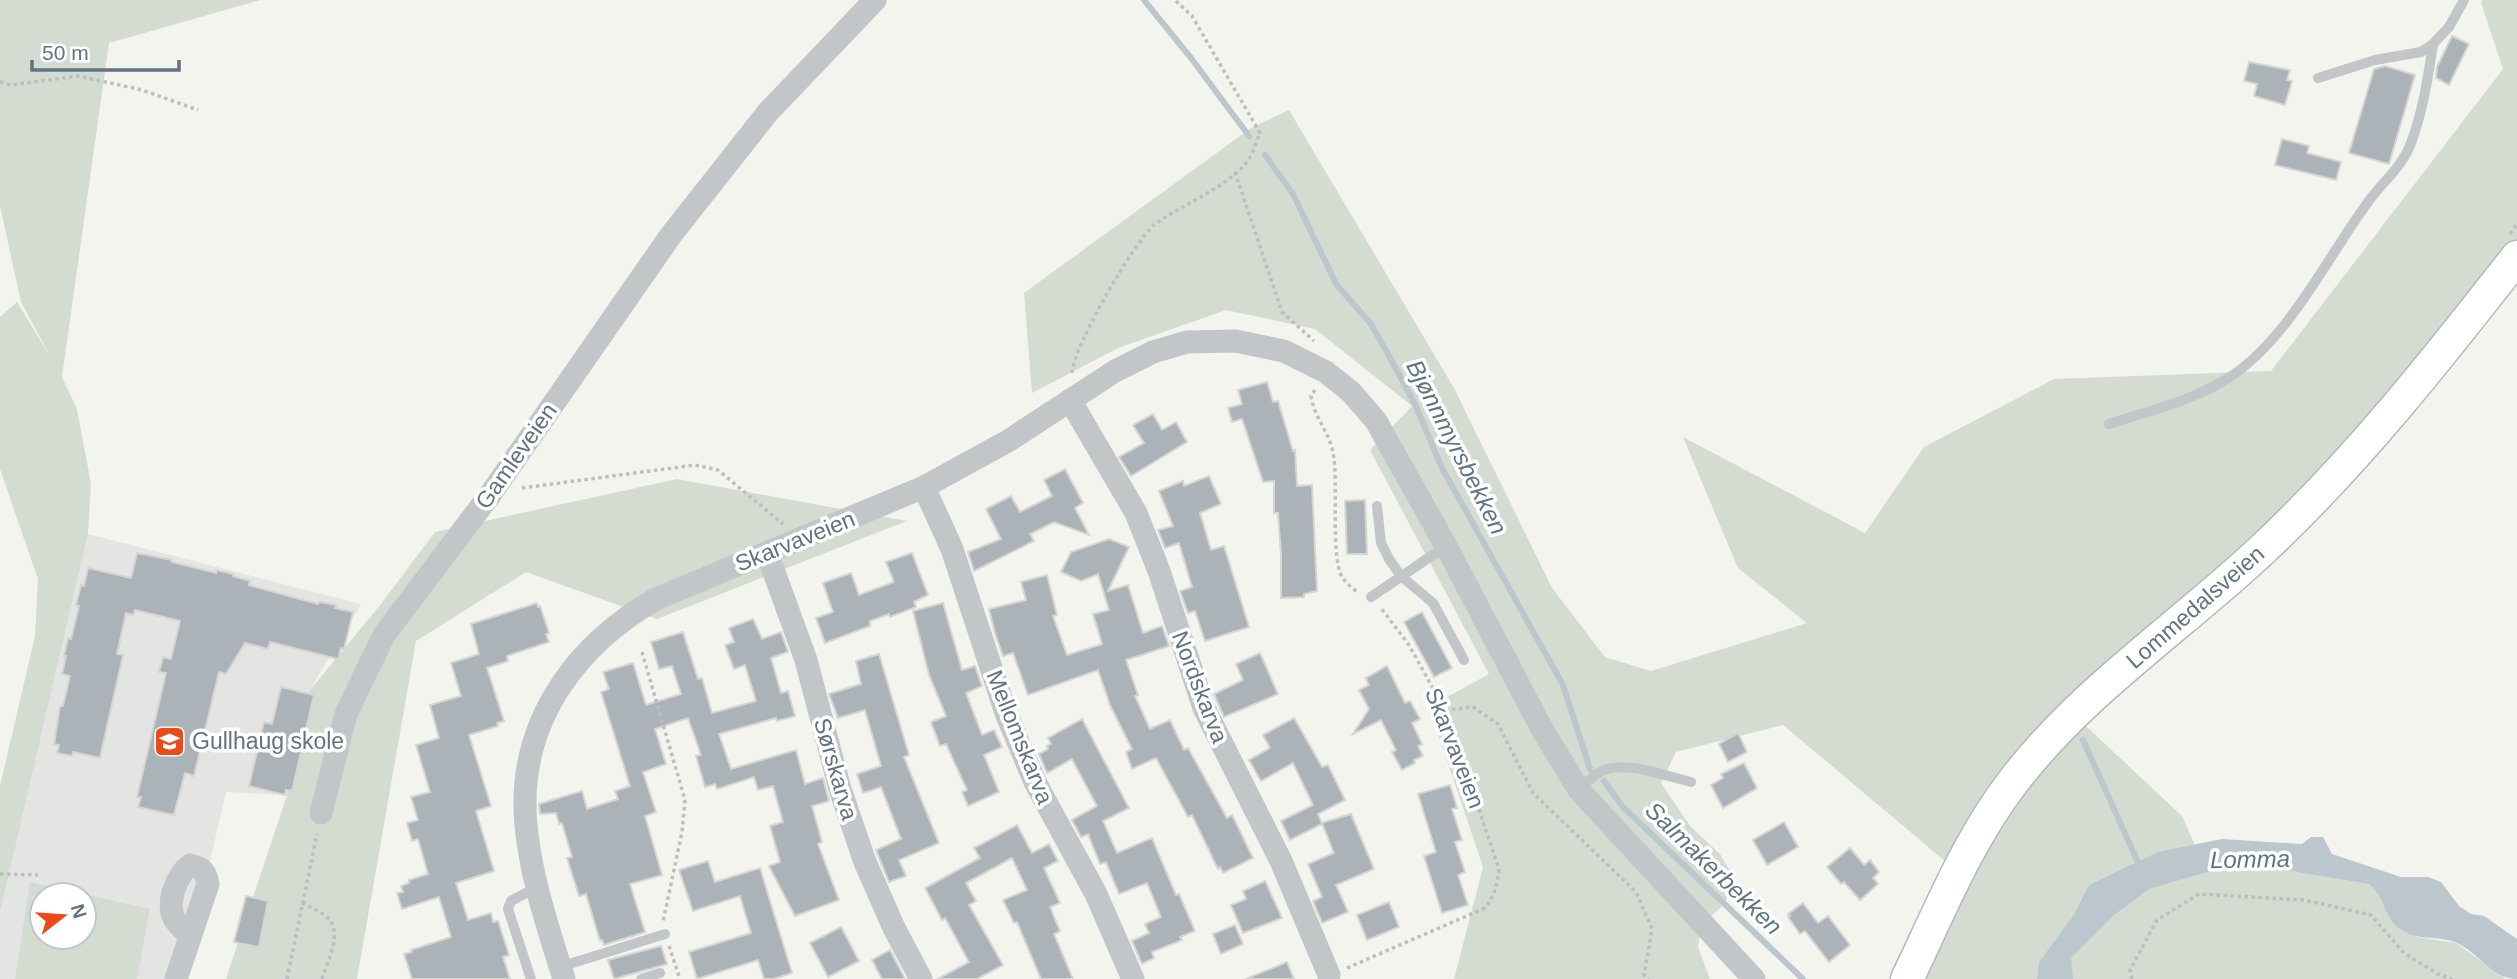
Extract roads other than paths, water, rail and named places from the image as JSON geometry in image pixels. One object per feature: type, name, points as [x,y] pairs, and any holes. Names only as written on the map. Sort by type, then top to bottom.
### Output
[{"type":"main road","name":"Lommedalsveien","points":[[1907,979],[1976,837],[2011,784],[2042,747],[2072,714],[2263,549],[2301,512],[2400,401],[2517,257]]},
{"type":"street","name":"Gamleveien","points":[[321,813],[346,714],[378,645],[492,492],[679,225],[768,112],[876,0]]},
{"type":"street","name":"Skarvaveien","points":[[562,973],[537,887],[525,803],[531,744],[558,689],[590,647],[629,614],[656,599],[924,487],[1008,441],[1115,371],[1153,352],[1187,342],[1235,341],[1284,351],[1326,372],[1351,393],[1376,421],[1446,546],[1542,729],[1579,790],[1754,979]]},
{"type":"street","name":"Nordskarva","points":[[1070,400],[1136,513],[1159,571],[1204,708],[1281,861],[1329,975]]},
{"type":"street","name":"Mellomskarva","points":[[924,487],[952,549],[1006,713],[1035,782],[1096,894],[1132,979]]},
{"type":"street","name":"Sørskarva","points":[[766,553],[806,660],[840,789],[864,862],[921,979]]},
{"type":"street","points":[[176,979],[190,935]]},
{"type":"lane","points":[[2318,78],[2375,60],[2421,52],[2449,27],[2464,0]]},
{"type":"lane","points":[[2109,424],[2204,393],[2235,374],[2288,319],[2371,198],[2401,163],[2411,144],[2423,103],[2433,44]]},
{"type":"lane","points":[[1377,506],[1381,543],[1401,576],[1433,603],[1464,660]]},
{"type":"lane","points":[[1371,597],[1446,546]]},
{"type":"lane","points":[[1579,790],[1599,772],[1611,768],[1641,769],[1691,782]]},
{"type":"lane","points":[[531,979],[508,909],[510,901],[537,887]]},
{"type":"lane","points":[[562,973],[665,934]]},
{"type":"lane","points":[[641,979],[660,973]]},
{"type":"water","name":"Lomma","points":[[2311,837],[2323,837],[2332,854],[2401,877],[2428,877],[2441,882],[2459,906],[2471,914],[2484,916],[2517,939],[2517,979],[2500,975],[2457,943],[2402,931],[2391,921],[2378,894],[2369,884],[2285,870],[2207,872],[2149,889],[2114,915],[2071,958],[2073,979],[2037,979],[2039,962],[2074,915],[2089,885],[2158,852],[2222,839],[2302,844]]},
{"type":"waterway","name":"Bjønnmyrsbekken","points":[[1144,0],[1249,136]]},
{"type":"waterway","name":"Bjønnmyrsbekken","points":[[1265,155],[1293,194],[1336,284],[1371,324],[1415,404],[1442,468],[1563,685],[1590,769]]},
{"type":"waterway","points":[[2083,740],[2141,869]]},
{"type":"waterway","name":"Salmakerbekken","points":[[1604,781],[1622,806],[1803,979]]},
{"type":"place","name":"Gullhaug skole","points":[[169,741]]}]
